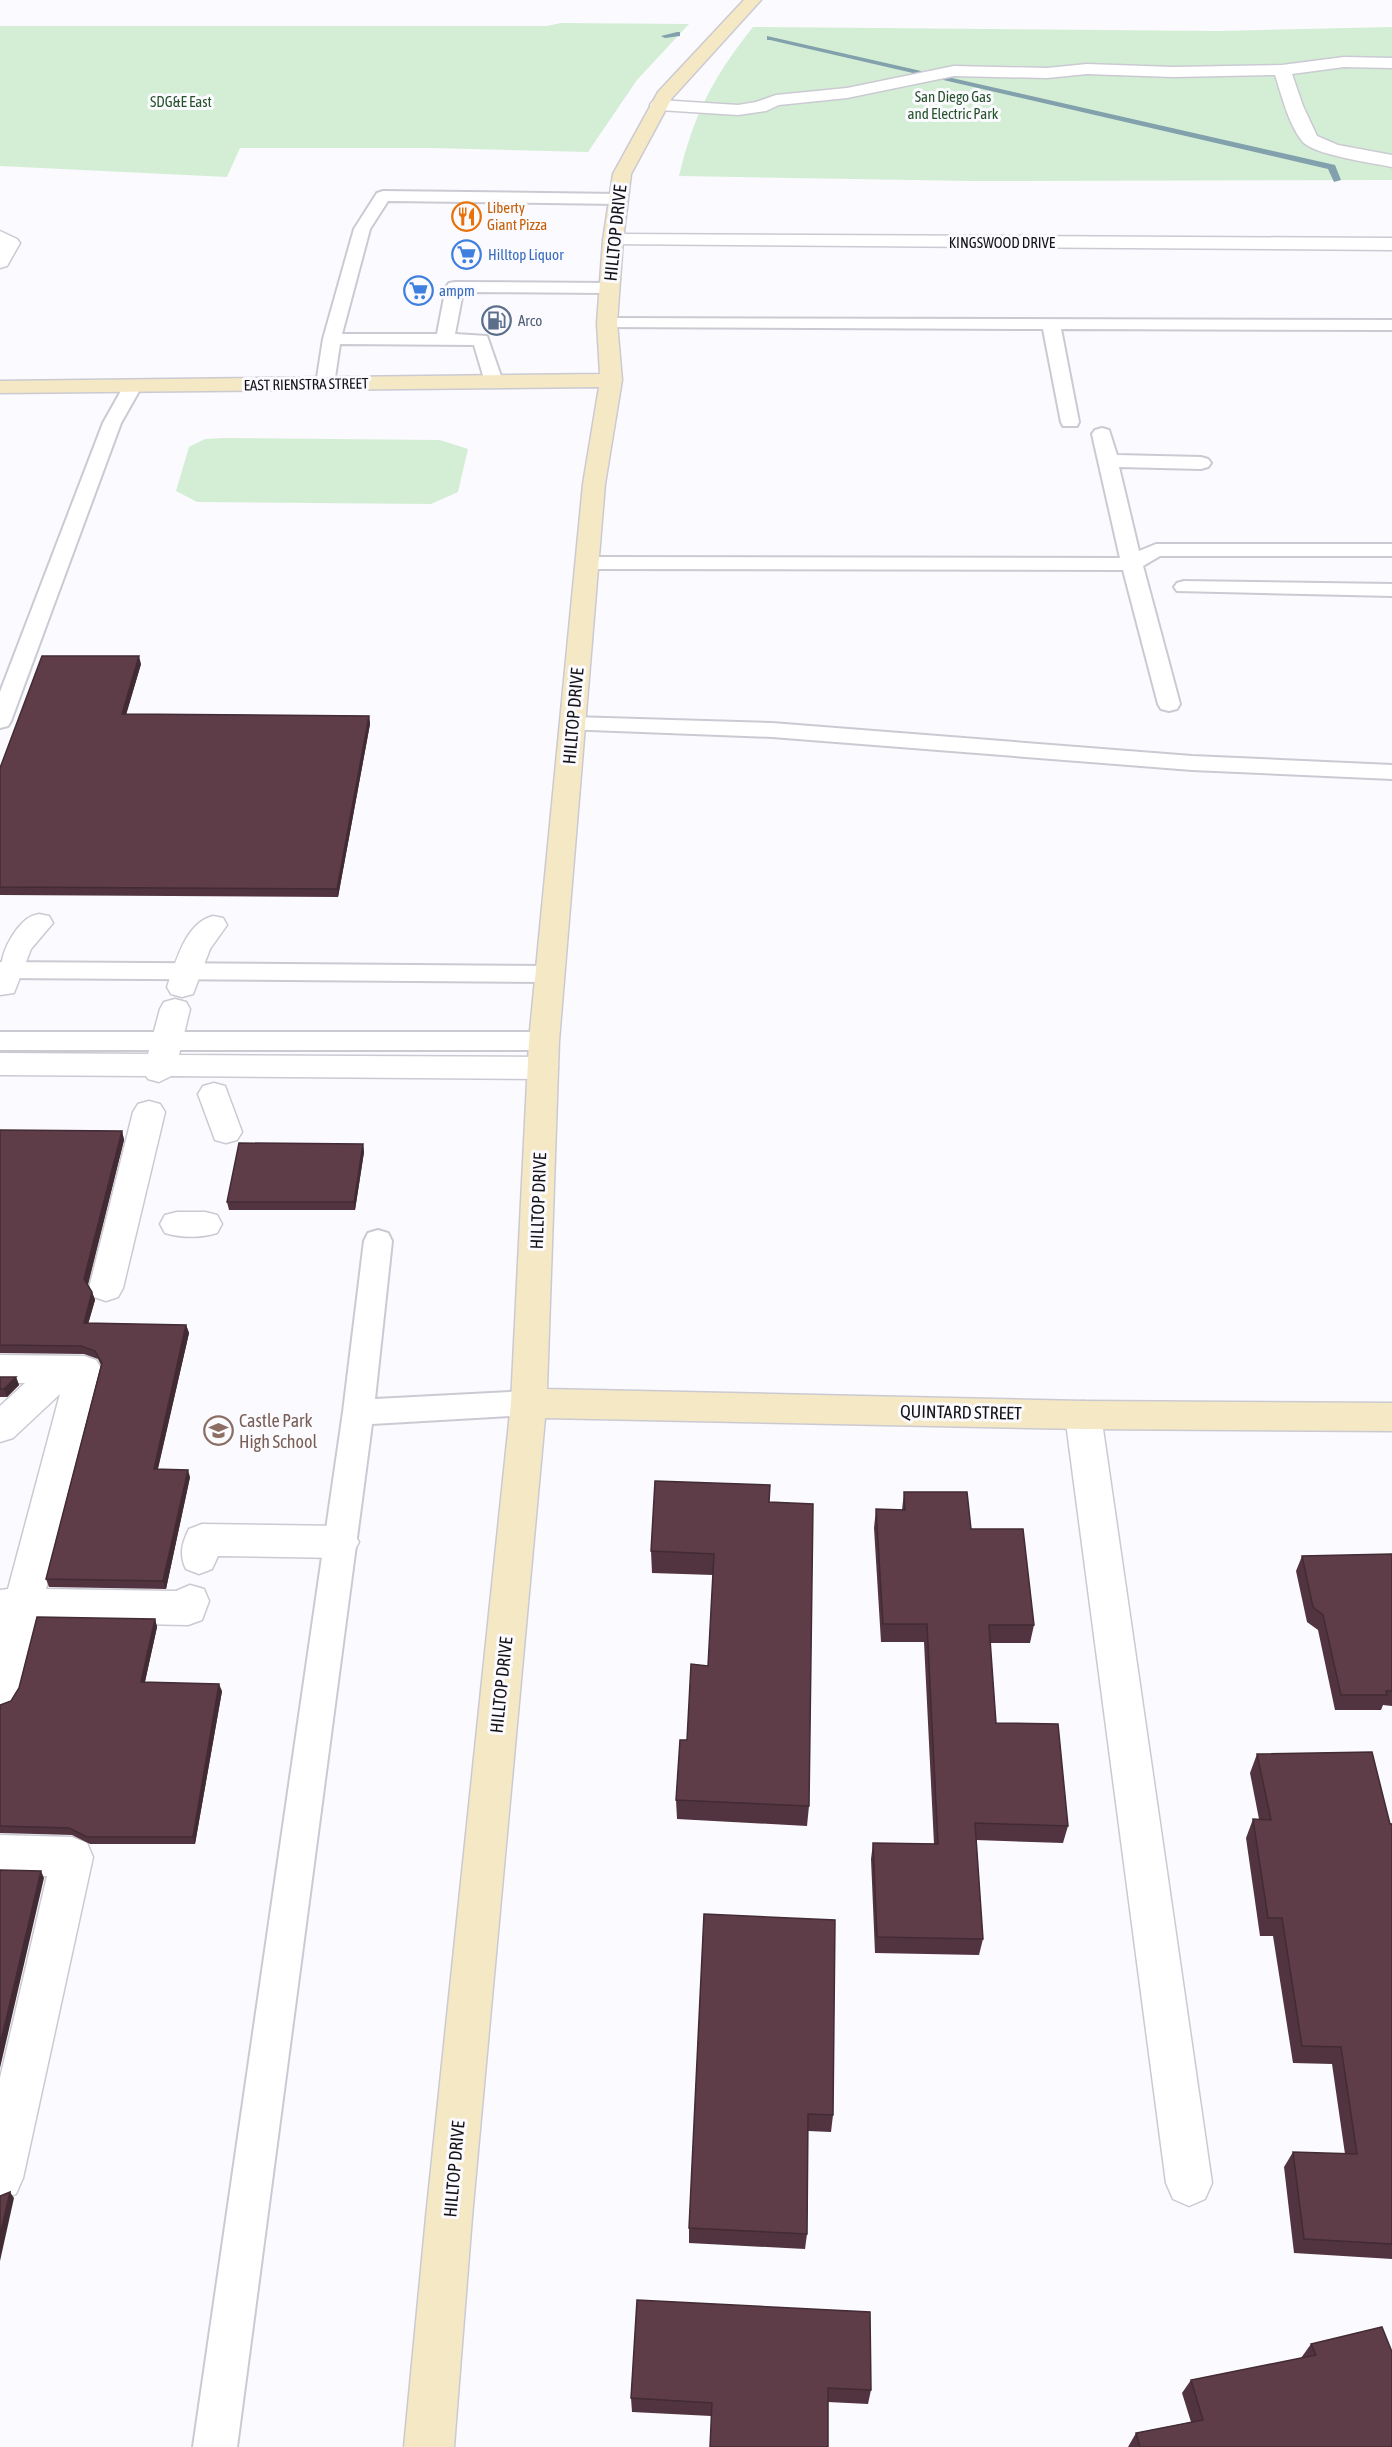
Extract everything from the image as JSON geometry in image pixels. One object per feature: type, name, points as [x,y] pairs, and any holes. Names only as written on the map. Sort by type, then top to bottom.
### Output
[{"type":"main road","name":"HILLTOP DRIVE","points":[[429,2447],[529,1403],[544,1054],[594,484],[611,380],[607,323],[621,174],[659,105],[687,70],[753,0]]},
{"type":"main road","name":"EAST RIENSTRA STREET","points":[[0,387],[611,380]]},
{"type":"main road","name":"QUINTARD STREET","points":[[529,1403],[1083,1415],[1392,1416]]},
{"type":"street","points":[[659,105],[738,110],[760,107],[776,100],[847,93],[954,71],[1047,73],[1088,69],[1173,72],[1282,70],[1344,62],[1392,63]]},
{"type":"street","points":[[1282,70],[1294,106],[1310,139],[1334,149],[1392,161]]},
{"type":"street","points":[[0,237],[10,243],[0,262]]},
{"type":"street","name":"KINGSWOOD DRIVE","points":[[613,240],[1392,244]]},
{"type":"street","points":[[4,975],[18,946],[39,923]]},
{"type":"street","points":[[162,1059],[195,947],[213,925]]},
{"type":"street","points":[[0,1064],[162,1059],[544,1054]]},
{"type":"street","points":[[214,1094],[226,1132]]},
{"type":"street","points":[[106,1288],[129,1224],[139,1127]]},
{"type":"street","points":[[0,1369],[84,1371],[11,1605],[0,1694]]},
{"type":"street","points":[[0,1428],[63,1370]]},
{"type":"street","points":[[1083,1415],[1188,2183]]},
{"type":"street","points":[[199,1558],[202,1540],[340,1542]]},
{"type":"street","points":[[11,1605],[188,1608],[190,1601]]},
{"type":"street","points":[[0,1855],[72,1857],[0,2178]]},
{"type":"lane","points":[[325,384],[332,339],[362,229],[383,196],[619,199]]},
{"type":"lane","points":[[445,340],[455,287],[609,288]]},
{"type":"lane","points":[[607,323],[1392,325]]},
{"type":"lane","points":[[1050,324],[1070,422]]},
{"type":"lane","points":[[332,339],[481,340],[494,382]]},
{"type":"lane","points":[[0,722],[112,423],[133,386]]},
{"type":"lane","points":[[1102,434],[1132,564],[1169,704]]},
{"type":"lane","points":[[1108,461],[1201,463]]},
{"type":"lane","points":[[587,563],[1132,564],[1156,550],[1392,550]]},
{"type":"lane","points":[[1184,587],[1392,590]]},
{"type":"lane","points":[[572,724],[772,730],[1192,763],[1392,772]]},
{"type":"lane","points":[[4,975],[182,989],[550,974]]},
{"type":"lane","points":[[0,1041],[162,1059]]},
{"type":"lane","points":[[216,2447],[358,1412],[378,1241]]},
{"type":"lane","points":[[358,1412],[529,1403]]},
{"type":"green space","name":"SDG&E East","points":[[561,23],[689,24],[637,80],[588,152],[432,148],[240,148],[227,177],[0,166],[0,26],[547,26]]},
{"type":"green space","name":"San Diego Gas and Electric Park","points":[[753,27],[1218,31],[1392,27],[1392,180],[973,181],[679,176],[698,115],[716,80]]},
{"type":"green space","points":[[205,439],[440,440],[468,449],[458,492],[431,504],[197,502],[176,491],[189,447]]},
{"type":"building","points":[[42,656],[139,656],[122,714],[369,716],[337,889],[0,887],[0,768]]},
{"type":"building","points":[[0,1130],[122,1131],[84,1279],[92,1292],[84,1323],[186,1325],[154,1469],[188,1470],[163,1581],[46,1579],[102,1363],[95,1351],[81,1346],[0,1345]]},
{"type":"building","points":[[239,1143],[363,1144],[354,1202],[227,1202]]},
{"type":"building","points":[[0,1377],[16,1377],[4,1389],[0,1389]]},
{"type":"building","points":[[655,1481],[770,1485],[769,1502],[813,1504],[809,1806],[676,1800],[680,1740],[687,1740],[691,1664],[708,1666],[714,1554],[651,1551]]},
{"type":"building","points":[[904,1492],[967,1492],[971,1529],[1023,1529],[1034,1625],[989,1625],[996,1723],[1058,1724],[1068,1826],[975,1823],[983,1939],[877,1937],[873,1843],[938,1844],[927,1624],[883,1624],[876,1509],[905,1510]]},
{"type":"building","points":[[1392,1554],[1392,1691],[1386,1691],[1387,1695],[1341,1695],[1323,1615],[1313,1607],[1302,1556]]},
{"type":"building","points":[[37,1617],[155,1619],[141,1682],[219,1684],[193,1837],[87,1837],[69,1828],[0,1826],[0,1705],[11,1701],[19,1688]]},
{"type":"building","points":[[1372,1752],[1390,1824],[1392,1824],[1392,2244],[1304,2239],[1293,2152],[1357,2154],[1341,2047],[1302,2046],[1282,1918],[1268,1918],[1253,1819],[1271,1820],[1257,1754]]},
{"type":"building","points":[[0,1870],[41,1871],[0,2045]]},
{"type":"building","points":[[704,1914],[835,1920],[833,2115],[808,2114],[807,2234],[689,2228]]},
{"type":"building","points":[[10,2192],[0,2236],[0,2196]]},
{"type":"building","points":[[637,2300],[870,2312],[871,2390],[828,2388],[828,2447],[710,2447],[712,2403],[631,2398]]},
{"type":"building","points":[[1382,2327],[1392,2352],[1392,2447],[1140,2447],[1136,2433],[1203,2420],[1191,2380],[1316,2355],[1311,2344]]},
{"type":"waterway","points":[[665,36],[677,34]]},
{"type":"waterway","points":[[770,38],[1332,167],[1337,180]]},
{"type":"place","name":"Liberty Giant Pizza","points":[[466,216]]},
{"type":"place","name":"Hilltop Liquor","points":[[467,254]]},
{"type":"place","name":"ampm","points":[[418,290]]},
{"type":"place","name":"Arco","points":[[497,320]]},
{"type":"place","name":"Castle Park High School","points":[[218,1430]]}]
